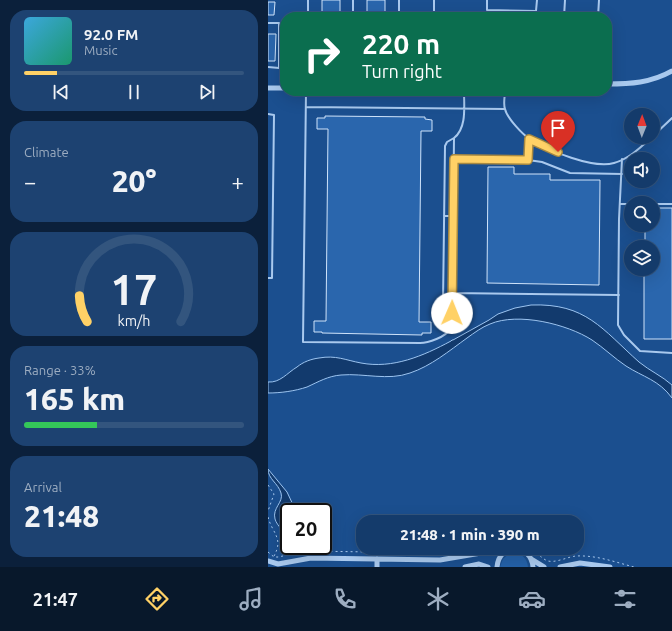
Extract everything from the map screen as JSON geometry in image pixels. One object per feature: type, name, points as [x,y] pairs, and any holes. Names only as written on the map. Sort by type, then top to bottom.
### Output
[{"type":"street","points":[[612,84],[641,82],[657,78],[672,71]]},
{"type":"street","points":[[268,88],[280,88]]},
{"type":"street","points":[[268,561],[278,564],[306,559],[440,560],[469,555]]},
{"type":"street","points":[[497,567],[498,559],[502,555]]},
{"type":"street","points":[[528,555],[544,567]]},
{"type":"street","points":[[531,558],[533,567]]},
{"type":"street","points":[[377,559],[377,567]]},
{"type":"street","points":[[560,567],[580,563],[610,567]]},
{"type":"street","points":[[465,567],[479,564],[488,567]]},
{"type":"lane","points":[[308,0],[308,12]]},
{"type":"lane","points":[[353,0],[353,12]]},
{"type":"lane","points":[[398,0],[399,12]]},
{"type":"lane","points":[[434,0],[434,12]]},
{"type":"lane","points":[[487,0],[487,10],[536,11],[537,0]]},
{"type":"lane","points":[[564,12],[565,0]]},
{"type":"lane","points":[[598,12],[599,0]]},
{"type":"lane","points":[[268,23],[279,23],[279,68],[268,67]]},
{"type":"lane","points":[[306,96],[303,342],[428,343],[446,333],[450,329],[452,313],[454,138]]},
{"type":"lane","points":[[452,313],[444,308],[443,304],[445,146],[447,142],[458,135],[462,128],[464,96]]},
{"type":"lane","points":[[505,96],[505,110],[514,124],[529,139],[579,160],[595,163],[614,163],[629,157],[643,144]]},
{"type":"lane","points":[[306,107],[505,110]]},
{"type":"lane","points":[[268,114],[274,114],[272,278],[268,278]]},
{"type":"lane","points":[[660,129],[672,118]]},
{"type":"lane","points":[[528,160],[529,139]]},
{"type":"lane","points":[[454,159],[528,160],[542,162],[570,173],[622,174]]},
{"type":"lane","points":[[622,159],[618,324],[624,335],[640,351],[672,353]]},
{"type":"lane","points":[[660,204],[672,204]]},
{"type":"lane","points":[[444,216],[453,216]]},
{"type":"lane","points":[[452,293],[619,295]]},
{"type":"path","points":[[268,485],[274,494],[268,511]]},
{"type":"path","points":[[268,517],[278,540],[278,547],[274,556]]},
{"type":"path","points":[[268,552],[274,556],[283,556],[307,551],[356,552]]},
{"type":"shaded area","points":[[531,305],[566,308],[580,313],[592,320],[639,362],[672,385],[672,398],[662,387],[626,366],[582,334],[556,325],[514,319],[501,321],[484,327],[433,362],[410,373],[385,377],[350,375],[336,376],[327,378],[298,390],[268,393],[268,382],[280,379],[304,362],[330,357],[373,364],[396,363],[408,360],[430,352],[498,314],[515,308]]},
{"type":"shaded area","points":[[268,469],[287,492],[292,503],[280,503],[280,528],[275,519],[275,512],[281,499],[281,493],[268,472]]},
{"type":"shaded area","points":[[508,555],[521,555],[525,558],[528,567],[500,567],[503,559]]},
{"type":"building","points":[[322,0],[340,0],[340,12],[322,12]]},
{"type":"building","points":[[367,0],[385,0],[385,12],[367,12]]},
{"type":"building","points":[[268,2],[275,2],[274,15],[268,15]]},
{"type":"building","points":[[268,34],[276,34],[275,61],[268,61]]},
{"type":"building","points":[[325,116],[425,117],[425,119],[432,120],[432,131],[421,131],[419,322],[431,322],[431,333],[422,333],[422,335],[314,332],[314,321],[326,321],[328,129],[317,129],[317,118],[325,118]]},
{"type":"building","points":[[488,167],[514,167],[514,174],[550,174],[550,180],[600,180],[599,285],[487,283]]},
{"type":"building","points":[[660,208],[672,208],[672,339],[644,339],[644,276],[660,276],[660,240],[645,240],[645,232],[660,232]]},
{"type":"route","points":[[452,313],[454,159],[528,160],[529,139],[558,152]]}]
